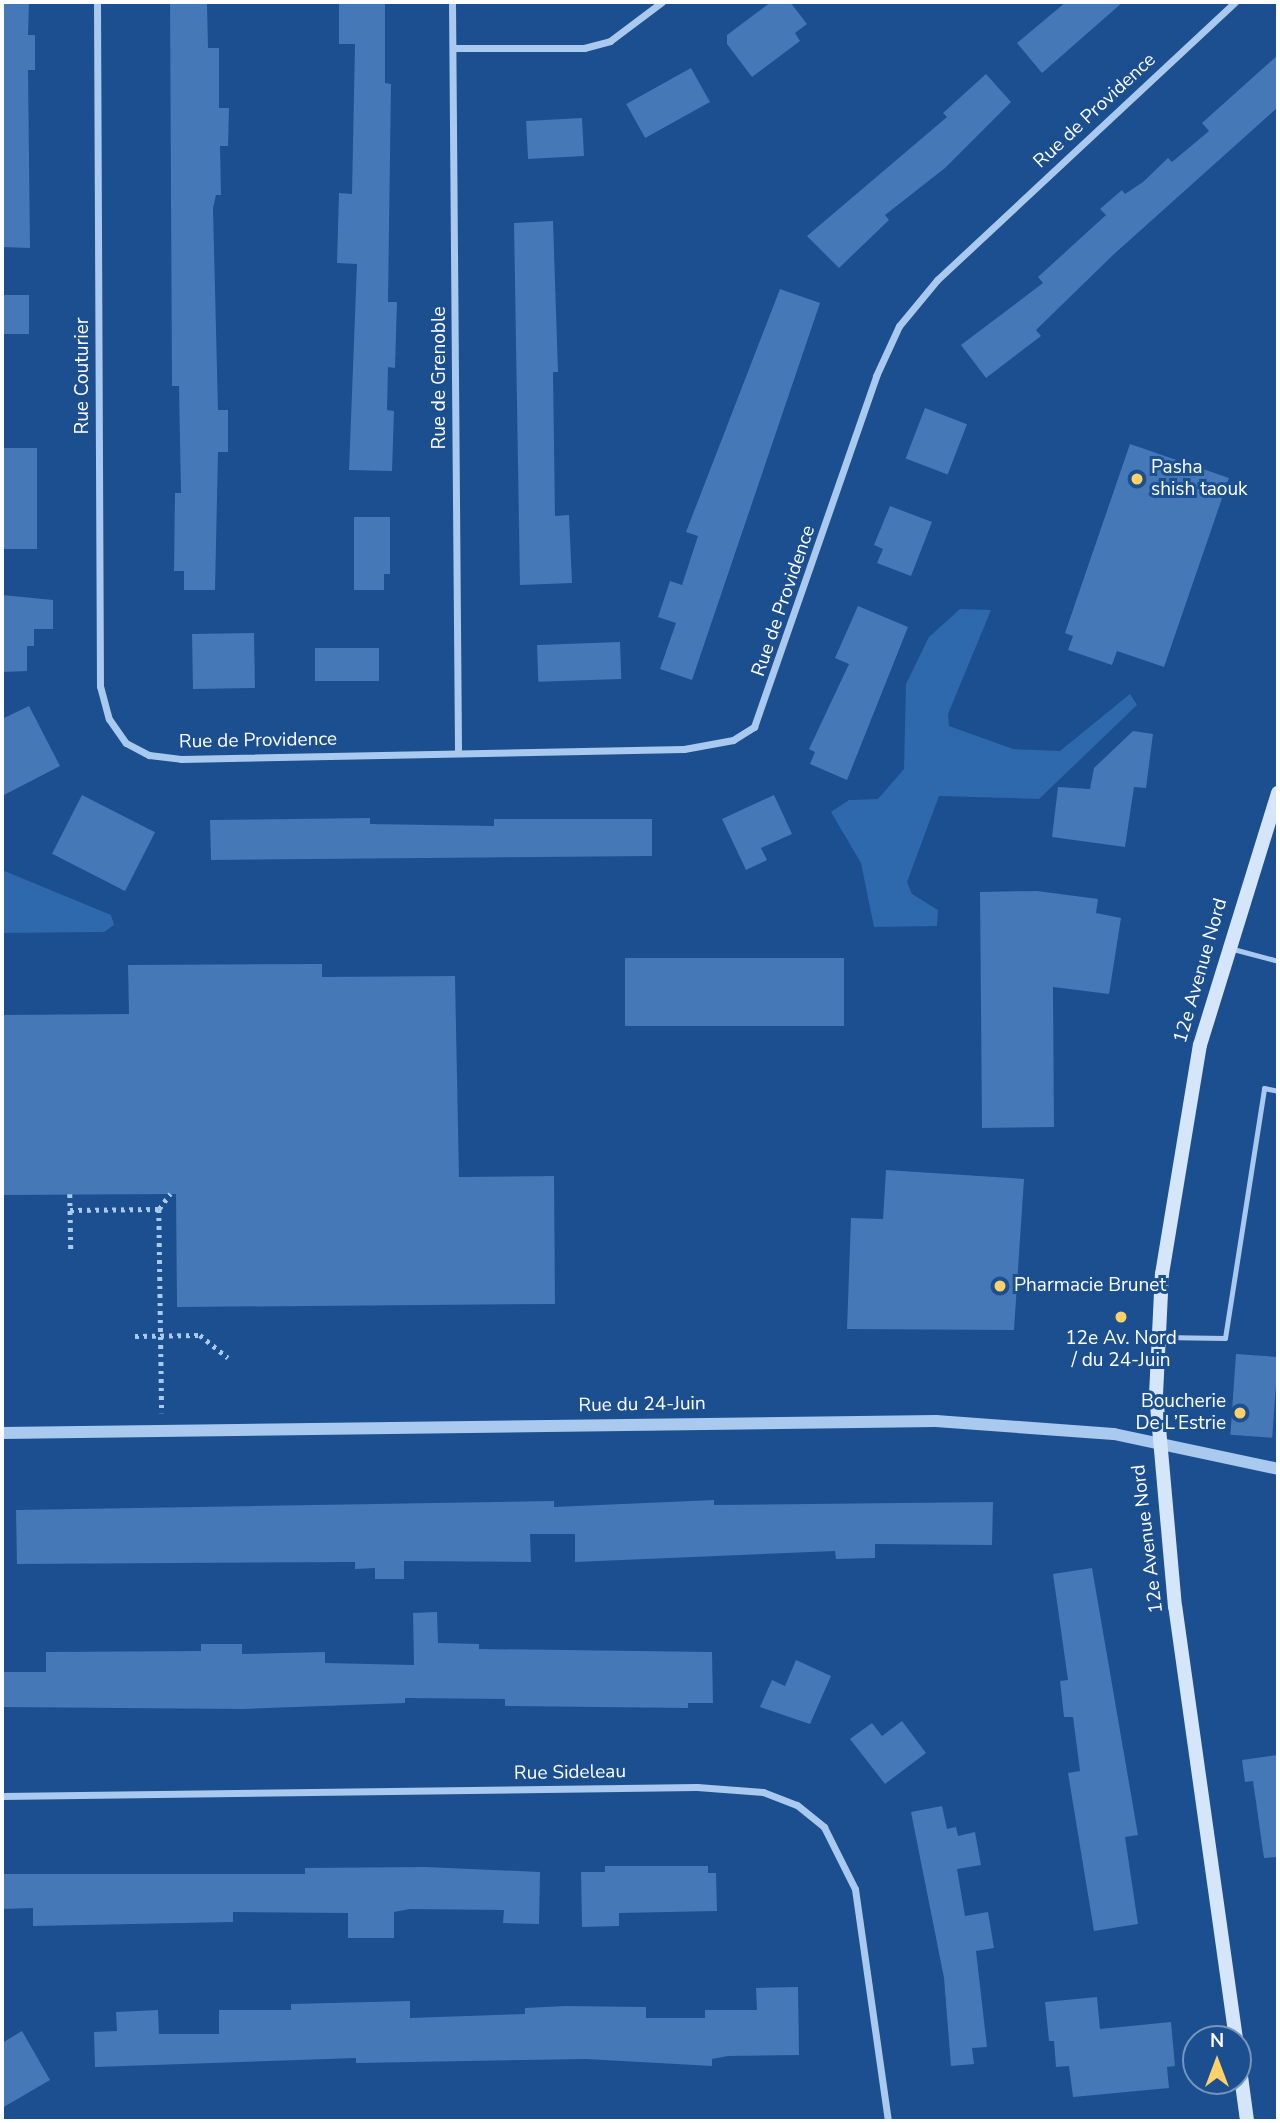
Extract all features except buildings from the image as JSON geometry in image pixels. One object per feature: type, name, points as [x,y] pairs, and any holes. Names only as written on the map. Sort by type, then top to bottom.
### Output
[{"type":"main road","name":"12e Avenue Nord","points":[[1234,2025],[1157,1444],[1158,1337],[1179,1148],[1226,947],[1278,793]]},
{"type":"main road","points":[[1244,2095],[1247,2121]]},
{"type":"street","name":"Rue Couturier","points":[[97,2],[100,686],[108,719],[126,743]]},
{"type":"street","name":"Rue de Grenoble","points":[[452,2],[458,753]]},
{"type":"street","points":[[453,48],[584,48],[610,41],[662,2]]},
{"type":"street","name":"Rue de Providence","points":[[126,743],[149,755],[181,759],[684,749],[733,740],[754,727],[876,376],[899,326],[937,280],[1235,2]]},
{"type":"street","name":"Rue du 24-Juin","points":[[2,1433],[936,1421],[1067,1428],[1278,1469]]},
{"type":"street","name":"Rue Sideleau","points":[[2,1796],[697,1787],[763,1792],[797,1805],[824,1826],[855,1889],[887,2121]]},
{"type":"lane","points":[[1226,947],[1278,961]]},
{"type":"lane","points":[[1158,1337],[1226,1338],[1264,1088],[1278,1091]]},
{"type":"path","points":[[70,1194],[71,1253]]},
{"type":"path","points":[[162,1431],[159,1209],[170,1194]]},
{"type":"path","points":[[70,1210],[159,1209]]},
{"type":"path","points":[[135,1336],[200,1335],[228,1358]]},
{"type":"shaded area","points":[[960,609],[991,610],[948,714],[949,726],[1013,749],[1060,751],[1130,694],[1137,705],[1039,799],[939,796],[907,882],[912,894],[938,910],[937,926],[874,927],[861,863],[831,812],[849,800],[878,799],[904,769],[906,684],[929,637]]},
{"type":"shaded area","points":[[2,870],[111,915],[114,925],[104,932],[2,933]]},
{"type":"place","name":"Pasha shish taouk","points":[[1137,479]]},
{"type":"place","name":"Pharmacie Brunet","points":[[1000,1286]]},
{"type":"place","name":"12e Av. Nord / du 24-Juin","points":[[1121,1317]]},
{"type":"place","name":"Boucherie De L’Estrie","points":[[1240,1413]]}]
